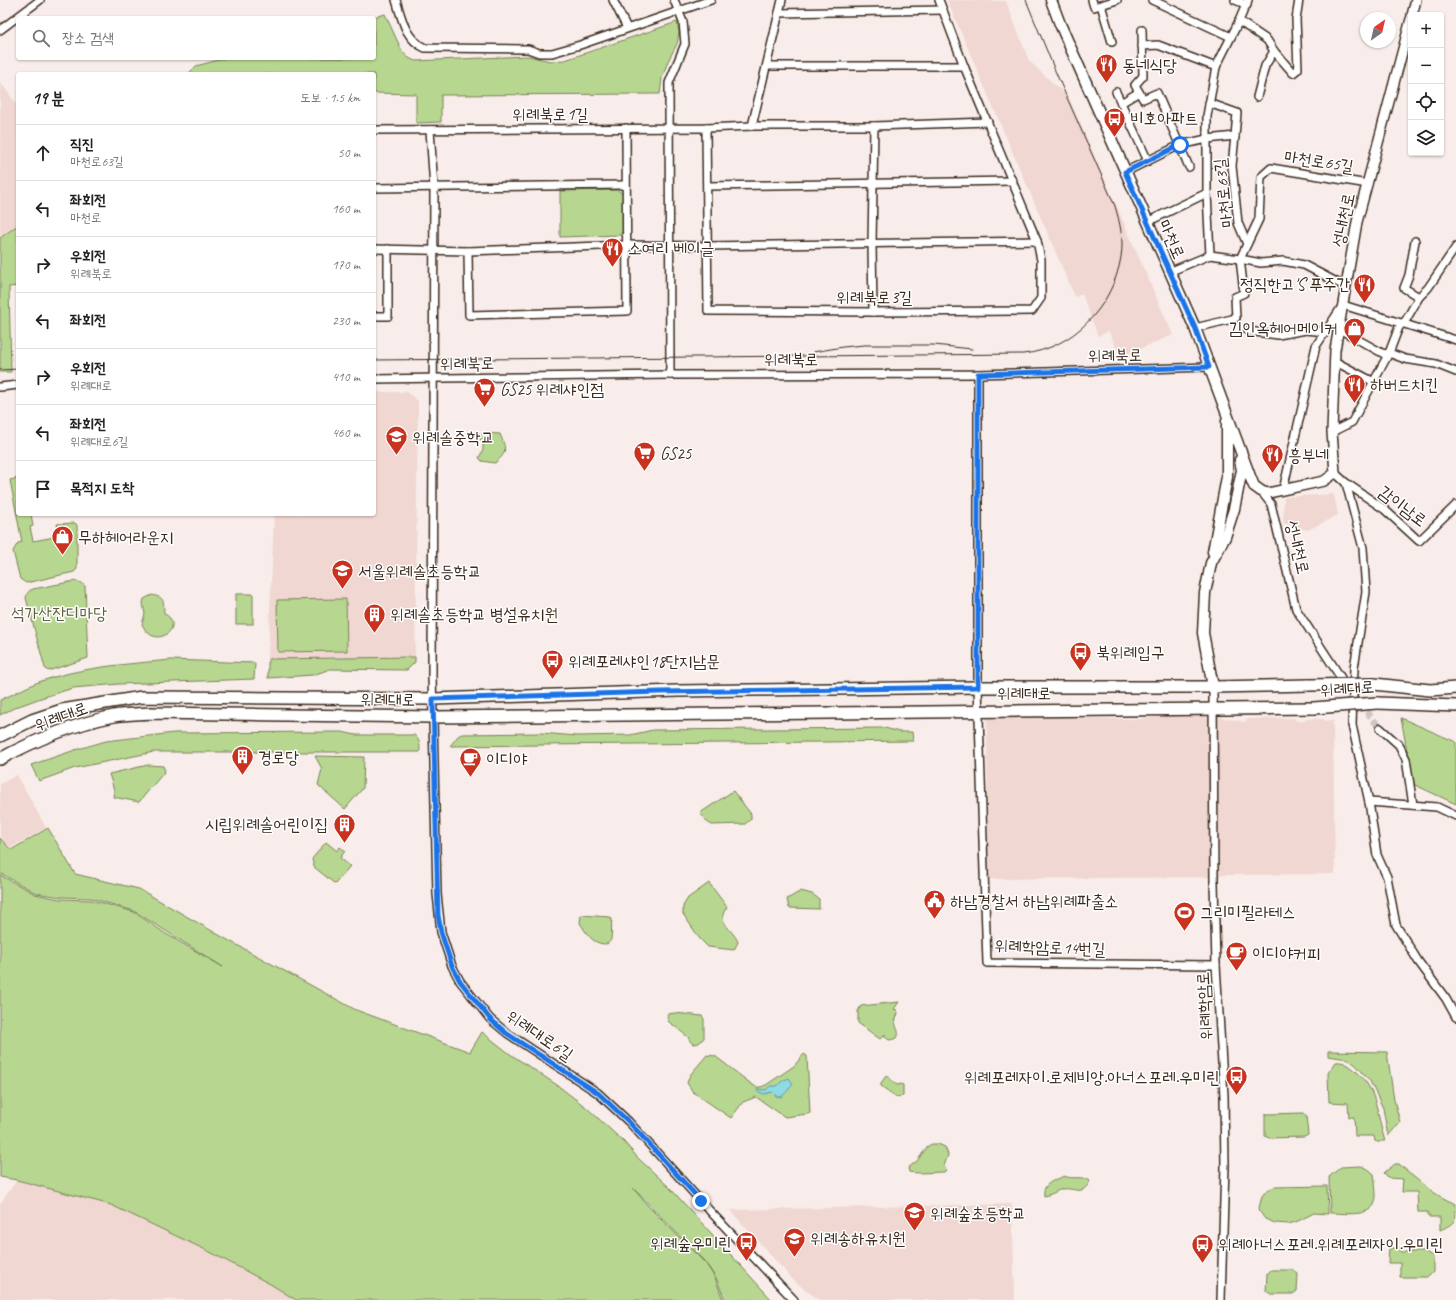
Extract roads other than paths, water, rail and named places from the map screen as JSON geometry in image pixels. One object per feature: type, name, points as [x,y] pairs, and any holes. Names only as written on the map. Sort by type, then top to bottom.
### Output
[{"type":"main road","name":"마천로","points":[[1051,0],[1060,24],[1195,328],[1253,484],[1261,491]]},
{"type":"main road","points":[[1213,687],[1203,633],[1205,594],[1227,477],[1227,417]]},
{"type":"main road","points":[[1211,563],[1225,537],[1234,509],[1242,470],[1235,437]]},
{"type":"main road","name":"위례대로","points":[[0,736],[32,720],[62,710],[142,697],[433,699],[660,692],[978,687],[1213,687],[1374,684],[1430,690],[1456,688]]},
{"type":"main road","name":"위례대로","points":[[0,759],[50,736],[86,723],[116,716],[151,713],[433,717],[1214,710],[1314,708],[1377,703],[1456,706]]},
{"type":"street","points":[[19,16],[40,0]]},
{"type":"street","points":[[396,0],[406,31],[417,45],[425,48],[528,48],[539,52],[552,53],[580,45],[711,0]]},
{"type":"street","points":[[613,0],[627,28]]},
{"type":"street","points":[[670,375],[668,245],[669,83],[685,44],[683,22],[674,0]]},
{"type":"street","points":[[752,126],[782,0]]},
{"type":"street","name":"위례북로3길","points":[[707,246],[708,311],[1032,311],[1041,298],[1041,260],[1037,241],[964,66],[939,0]]},
{"type":"street","points":[[1092,0],[1094,7],[1117,0]]},
{"type":"street","points":[[1152,0],[1231,38]]},
{"type":"street","points":[[1210,255],[1207,193],[1207,116],[1216,67],[1248,2],[1235,0]]},
{"type":"street","points":[[1239,21],[1267,40],[1274,51],[1293,72],[1298,69],[1296,19],[1298,0]]},
{"type":"street","points":[[1413,12],[1416,0]]},
{"type":"street","points":[[1101,5],[1112,42]]},
{"type":"street","points":[[779,13],[943,10]]},
{"type":"street","points":[[0,30],[16,18]]},
{"type":"street","points":[[1142,30],[1143,76],[1135,85],[1143,99],[1157,93],[1189,167]]},
{"type":"street","name":"성내천로","points":[[1335,474],[1332,432],[1336,362],[1335,350],[1357,222],[1408,31]]},
{"type":"street","points":[[1142,46],[1158,45],[1216,67]]},
{"type":"street","points":[[1257,97],[1265,66],[1274,51]]},
{"type":"street","points":[[767,66],[964,66]]},
{"type":"street","points":[[1116,92],[1148,161]]},
{"type":"street","points":[[1121,103],[1139,92]]},
{"type":"street","points":[[1209,103],[1237,113],[1235,136]]},
{"type":"street","points":[[669,129],[752,126],[874,126],[988,122]]},
{"type":"street","points":[[873,312],[872,244],[874,126]]},
{"type":"street","points":[[468,251],[469,315],[627,311],[625,185],[626,128]]},
{"type":"street","points":[[706,128],[708,186],[707,246]]},
{"type":"street","name":"위례북로1길","points":[[376,130],[669,129]]},
{"type":"street","points":[[430,130],[434,188],[433,378]]},
{"type":"street","name":"마천로63길","points":[[1125,172],[1180,145],[1207,139],[1235,136],[1232,166],[1238,216],[1242,233],[1247,244]]},
{"type":"street","name":"마천로65길","points":[[1240,259],[1259,219],[1260,177],[1271,168],[1368,184]]},
{"type":"street","points":[[708,186],[1013,181]]},
{"type":"street","points":[[376,188],[625,185]]},
{"type":"street","points":[[1147,222],[1207,193]]},
{"type":"street","points":[[376,249],[468,251],[626,245],[707,246],[1037,241]]},
{"type":"street","points":[[1415,241],[1409,275],[1404,286],[1406,289],[1419,297]]},
{"type":"street","points":[[1332,432],[1352,422],[1389,353],[1399,327],[1406,320],[1419,297],[1428,288],[1456,246]]},
{"type":"street","points":[[376,316],[388,316],[388,249]]},
{"type":"street","points":[[1169,272],[1210,255],[1261,263],[1283,261],[1304,265],[1346,287]]},
{"type":"street","points":[[1195,328],[1236,318],[1235,298],[1244,293],[1240,259]]},
{"type":"street","points":[[1282,490],[1316,346],[1343,305],[1456,340]]},
{"type":"street","points":[[1339,329],[1384,354],[1389,353],[1405,359],[1436,364],[1456,372]]},
{"type":"street","points":[[1248,331],[1278,335],[1306,330],[1326,332]]},
{"type":"street","points":[[1336,362],[1374,382]]},
{"type":"street","name":"위례북로","points":[[376,378],[978,374],[1209,367]]},
{"type":"street","name":"위례학암로14번길","points":[[978,374],[978,687],[986,963],[1216,965]]},
{"type":"street","name":"위례대로6길","points":[[433,378],[433,717],[438,915],[441,932],[452,966],[460,981],[490,1019],[506,1033],[598,1093],[629,1122],[708,1209],[794,1300]]},
{"type":"street","points":[[0,387],[16,385]]},
{"type":"street","points":[[1261,491],[1268,493],[1324,481],[1335,474],[1346,483],[1363,548],[1366,592],[1354,668],[1352,725],[1369,802],[1377,855],[1387,877],[1396,925],[1418,961],[1446,999],[1456,1017]]},
{"type":"street","name":"감이남로","points":[[1346,483],[1384,509],[1419,541],[1456,505]]},
{"type":"street","name":"성내천로","points":[[1261,491],[1271,504],[1296,609],[1341,678]]},
{"type":"street","name":"위례학암로","points":[[1213,687],[1216,965],[1224,1096],[1221,1300]]},
{"type":"street","points":[[1380,728],[1399,745],[1406,760],[1413,804]]},
{"type":"street","points":[[1369,802],[1437,806],[1456,816]]},
{"type":"water","points":[[789,1078],[793,1084],[781,1097],[776,1096],[772,1092],[764,1094],[757,1091],[757,1089],[766,1090],[770,1086],[777,1086],[782,1081]]},
{"type":"tunnel","points":[[1360,703],[1380,728]]},
{"type":"tram line","points":[[376,360],[1023,354],[1058,344],[1074,334],[1088,322],[1100,308],[1117,275],[1122,251],[1122,238],[1115,206],[1056,73],[1026,0]]},
{"type":"tram line","points":[[813,352],[864,345],[934,345],[972,349]]},
{"type":"tram line","points":[[0,370],[16,369]]},
{"type":"place","name":"동네식당","points":[[1106,84]]},
{"type":"place","name":"비호아파트","points":[[1114,138]]},
{"type":"place","name":"소여리 베이글","points":[[613,268]]},
{"type":"place","name":"정직한고'S 푸주간","points":[[1365,304]]},
{"type":"place","name":"김인옥헤어메이커","points":[[1354,348]]},
{"type":"place","name":"하버드치킨","points":[[1354,404]]},
{"type":"place","name":"GS25 위례샤인점","points":[[485,408]]},
{"type":"place","name":"위례솔중학교","points":[[396,456]]},
{"type":"place","name":"GS25","points":[[644,472]]},
{"type":"place","name":"흥부네","points":[[1273,474]]},
{"type":"place","name":"무하헤어라운지","points":[[62,556]]},
{"type":"place","name":"서울위례솔초등학교","points":[[343,590]]},
{"type":"place","name":"위례솔초등학교 병설유치원","points":[[375,634]]},
{"type":"place","name":"북위례입구","points":[[1080,672]]},
{"type":"place","name":"위례포레샤인18단지남문","points":[[552,680]]},
{"type":"place","name":"경로당","points":[[242,776]]},
{"type":"place","name":"이디야","points":[[470,778]]},
{"type":"place","name":"시립위례솔어린이집","points":[[344,844]]},
{"type":"place","name":"하남경찰서 하남위례파출소","points":[[934,920]]},
{"type":"place","name":"그리미필라테스","points":[[1184,932]]},
{"type":"place","name":"이디야커피","points":[[1236,972]]},
{"type":"place","name":"위례포레자이.로제비앙.아너스포레.우미린","points":[[1236,1096]]},
{"type":"place","name":"위례숲초등학교","points":[[914,1232]]},
{"type":"place","name":"위례송하유치원","points":[[795,1258]]},
{"type":"place","name":"위례숲우미린","points":[[747,1262]]},
{"type":"place","name":"위례아너스포레.위례포레자이.우미린","points":[[1202,1264]]},
{"type":"park label","name":"석가산잔디마당","points":[[59,613]]}]
